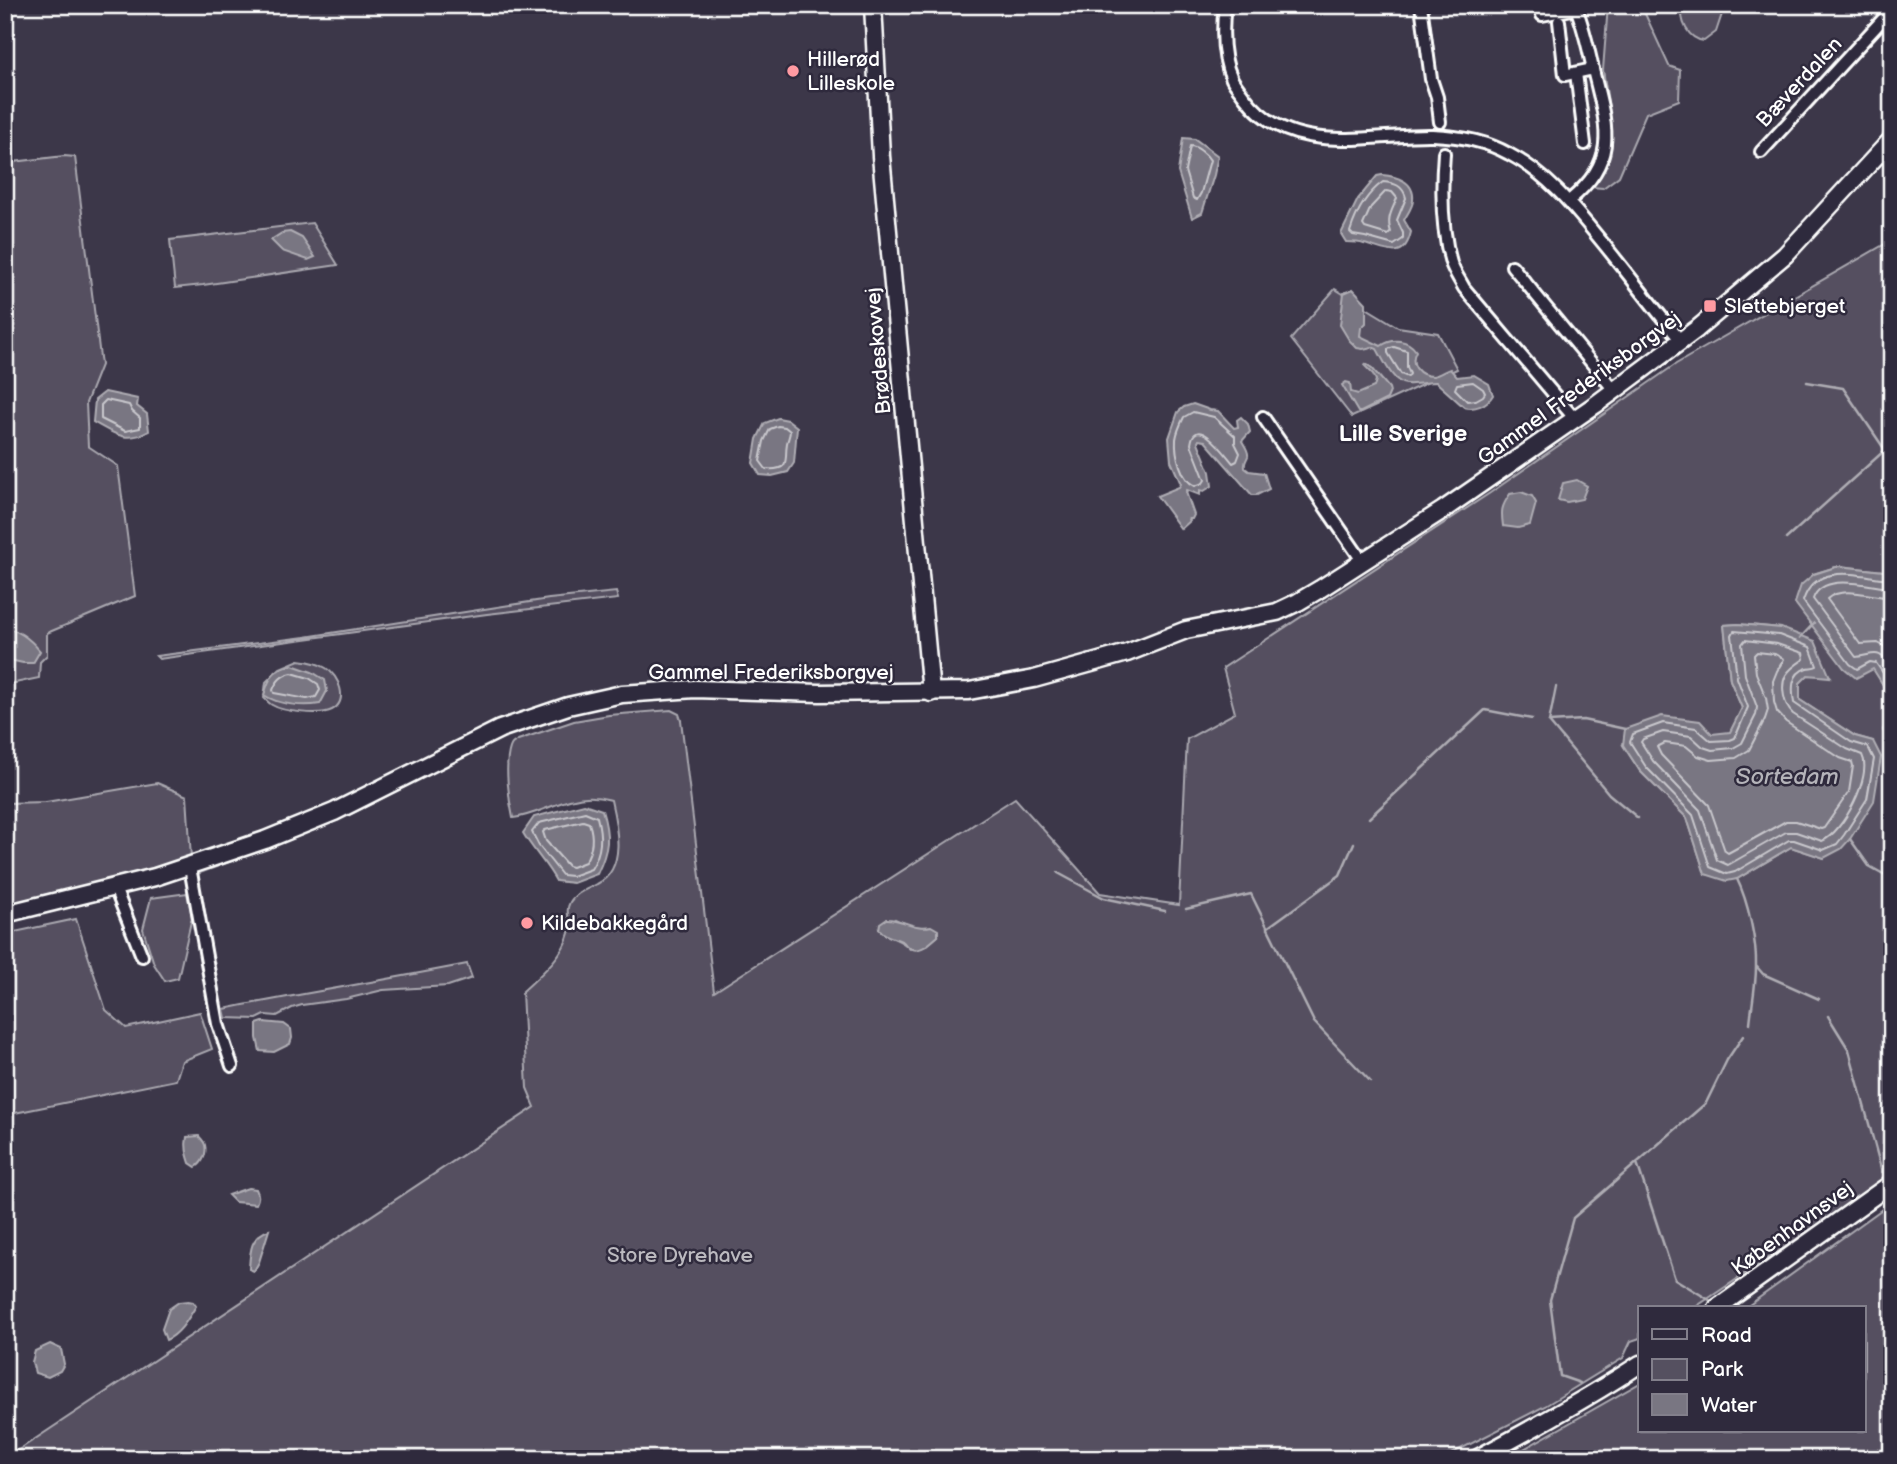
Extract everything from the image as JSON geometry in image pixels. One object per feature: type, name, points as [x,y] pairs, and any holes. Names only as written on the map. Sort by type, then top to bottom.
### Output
[{"type":"street","name":"Brødeskovvej","points":[[873,5],[881,156],[930,693]]},
{"type":"street","points":[[1225,5],[1222,24],[1224,53],[1232,79],[1251,105],[1269,121],[1295,133],[1320,139],[1432,135],[1471,139],[1490,145],[1525,163],[1569,201],[1681,341]]},
{"type":"street","points":[[1421,5],[1440,122]]},
{"type":"street","points":[[1541,5],[1542,15],[1576,6],[1605,117],[1605,148],[1601,163],[1584,188],[1569,201]]},
{"type":"street","name":"Bæverdalen","points":[[1760,152],[1885,17],[1892,6]]},
{"type":"street","points":[[1559,21],[1565,75],[1593,69]]},
{"type":"street","points":[[1576,72],[1585,144]]},
{"type":"street","name":"Gammel Frederiksborgvej","points":[[5,914],[190,867],[265,840],[334,812],[500,729],[568,706],[622,695],[695,689],[820,693],[969,691],[1034,679],[1127,653],[1186,630],[1277,612],[1363,562],[1451,504],[1595,405],[1681,341],[1785,255],[1892,139]]},
{"type":"street","points":[[1444,153],[1441,188],[1452,265],[1464,288],[1574,418]]},
{"type":"street","points":[[1512,266],[1614,390]]},
{"type":"street","points":[[1263,417],[1363,562]]},
{"type":"street","points":[[190,867],[218,1024],[232,1066]]},
{"type":"street","points":[[115,888],[142,956]]},
{"type":"street","name":"Københavnsvej","points":[[1720,1306],[1892,1183]]},
{"type":"street","points":[[1476,1459],[1553,1418],[1638,1365]]},
{"type":"green space","points":[[1608,5],[1641,5],[1669,66],[1680,70],[1679,100],[1646,113],[1619,176],[1603,188],[1591,187],[1610,145],[1612,128],[1603,70]]},
{"type":"green space","points":[[1683,5],[1725,5],[1716,32],[1704,41],[1693,37],[1682,17]]},
{"type":"green space","points":[[75,157],[101,365],[86,403],[88,446],[118,466],[135,596],[47,633],[47,655],[40,662],[39,678],[15,683],[5,682],[5,163]]},
{"type":"green space","points":[[312,223],[338,265],[175,288],[170,240]]},
{"type":"green space","name":"Store Dyrehave","points":[[1892,240],[1892,572],[1839,566],[1813,574],[1844,668],[1873,668],[1887,691],[1890,704],[1883,730],[1892,751],[1892,1175],[1697,1306],[1638,1306],[1638,1339],[1631,1341],[1623,1358],[1545,1406],[1441,1459],[5,1459],[535,1107],[527,1088],[522,992],[562,950],[569,933],[568,906],[578,894],[606,877],[613,868],[618,846],[611,800],[598,797],[573,799],[513,818],[507,773],[508,755],[511,746],[518,740],[574,721],[609,715],[671,710],[679,714],[714,992],[1015,798],[1100,893],[1179,905],[1187,739],[1235,713],[1223,668],[1490,493],[1676,364]],"holes":[[[1724,625],[1781,628],[1830,676],[1808,675],[1800,683],[1800,700],[1855,736],[1873,741],[1824,858],[1791,847],[1737,879],[1705,874],[1687,818],[1640,771],[1623,745],[1730,733],[1742,708],[1730,680]],[[895,919],[938,936],[926,946],[910,949],[879,928]]]},
{"type":"green space","points":[[1335,289],[1398,327],[1438,333],[1457,369],[1352,417],[1291,339]]},
{"type":"green space","points":[[616,592],[618,599],[487,614],[159,659],[156,656],[305,637],[549,599]]},
{"type":"green space","points":[[299,660],[323,666],[335,677],[341,695],[337,706],[332,710],[320,713],[293,711],[271,705],[264,698],[266,682],[280,668]]},
{"type":"green space","points":[[493,738],[497,740],[351,814],[197,874],[197,871]]},
{"type":"green space","points":[[157,783],[187,796],[191,858],[113,882],[5,907],[5,803],[46,802]]},
{"type":"green space","points":[[187,893],[192,917],[178,978],[165,981],[154,964],[143,929],[151,898]]},
{"type":"green space","points":[[76,919],[106,1010],[126,1028],[200,1012],[212,1049],[182,1061],[176,1080],[5,1115],[5,934]]},
{"type":"green space","points":[[467,964],[472,978],[448,986],[383,990],[346,999],[302,1005],[277,1016],[265,1015],[257,1019],[226,1018],[224,1009],[406,976]]},
{"type":"green space","points":[[1892,1202],[1892,1459],[1506,1459],[1638,1384],[1638,1432],[1866,1432],[1866,1306],[1748,1306]]},
{"type":"water","points":[[1183,138],[1195,139],[1218,156],[1202,213],[1192,218],[1178,172]]},
{"type":"water","points":[[1377,176],[1404,181],[1413,194],[1412,205],[1404,220],[1411,232],[1408,242],[1399,251],[1346,242],[1341,234],[1358,199]]},
{"type":"water","points":[[290,232],[302,238],[315,257],[308,260],[282,251],[271,240],[282,233]]},
{"type":"water","points":[[1353,289],[1366,303],[1366,323],[1361,328],[1360,336],[1381,346],[1395,341],[1409,344],[1416,351],[1414,365],[1423,374],[1433,376],[1450,369],[1457,377],[1474,375],[1489,384],[1493,395],[1490,399],[1484,404],[1468,408],[1436,382],[1401,383],[1389,370],[1377,349],[1357,348],[1340,325],[1344,293]]},
{"type":"water","points":[[1366,364],[1390,392],[1387,399],[1358,412],[1342,385],[1350,383],[1351,392],[1358,394],[1374,387],[1376,380]]},
{"type":"water","points":[[105,392],[138,399],[137,406],[147,414],[149,431],[126,437],[93,422],[95,400]]},
{"type":"water","points":[[1193,404],[1218,411],[1234,428],[1238,427],[1237,420],[1241,417],[1248,424],[1250,432],[1242,441],[1248,454],[1245,468],[1264,473],[1269,489],[1252,495],[1205,441],[1199,440],[1212,486],[1204,491],[1200,490],[1200,495],[1187,490],[1194,515],[1181,529],[1157,496],[1181,484],[1171,461],[1169,438],[1178,412]]},
{"type":"water","points":[[778,418],[788,420],[797,427],[794,463],[788,472],[772,476],[760,475],[753,463],[757,439],[765,423]]},
{"type":"water","points":[[1577,480],[1587,486],[1582,499],[1567,502],[1558,500],[1563,483]]},
{"type":"water","points":[[1521,492],[1532,496],[1536,503],[1530,525],[1518,528],[1503,526],[1505,502],[1510,494]]},
{"type":"water","points":[[1839,566],[1892,572],[1892,699],[1873,669],[1856,678],[1844,668],[1795,603],[1801,585],[1814,574]]},
{"type":"water","name":"Sortedam","points":[[1724,625],[1781,628],[1815,641],[1830,677],[1808,675],[1800,683],[1800,700],[1855,736],[1873,741],[1881,757],[1874,801],[1841,849],[1824,858],[1791,847],[1737,879],[1727,881],[1705,874],[1687,818],[1640,771],[1623,745],[1625,729],[1662,716],[1700,721],[1712,734],[1730,732],[1742,708],[1730,680]]},
{"type":"water","points":[[5,628],[25,636],[40,651],[33,663],[5,659]]},
{"type":"water","points":[[292,665],[325,680],[327,691],[320,704],[291,704],[264,695],[273,675]]},
{"type":"water","points":[[584,804],[602,810],[607,836],[604,857],[597,874],[573,883],[556,881],[523,833],[534,817]]},
{"type":"water","points":[[886,919],[931,926],[938,930],[938,936],[924,947],[912,949],[879,929],[880,923]]},
{"type":"water","points":[[257,1024],[284,1024],[291,1029],[290,1044],[274,1052],[260,1051]]},
{"type":"water","points":[[199,1136],[205,1144],[205,1151],[196,1167],[190,1163],[186,1141],[187,1137]]},
{"type":"water","points":[[248,1188],[256,1189],[256,1204],[235,1202],[228,1195]]},
{"type":"water","points":[[269,1230],[259,1262],[254,1271],[249,1269],[255,1240]]},
{"type":"water","points":[[188,1301],[196,1306],[180,1330],[166,1340],[162,1329],[169,1309],[179,1302]]},
{"type":"water","points":[[50,1344],[61,1349],[64,1364],[60,1371],[48,1377],[35,1373],[32,1362],[35,1351]]},
{"type":"waterway","points":[[1786,539],[1885,450],[1843,388],[1807,382]]},
{"type":"waterway","points":[[1800,638],[1814,623]]},
{"type":"waterway","points":[[1549,722],[1556,687]]},
{"type":"waterway","points":[[1369,818],[1485,710],[1532,719]]},
{"type":"waterway","points":[[1549,722],[1583,720],[1625,729]]},
{"type":"waterway","points":[[1549,722],[1609,794],[1638,818]]},
{"type":"waterway","points":[[1850,839],[1869,866],[1887,876],[1892,885]]},
{"type":"waterway","points":[[1267,928],[1340,875],[1354,843]]},
{"type":"waterway","points":[[1058,873],[1104,898],[1165,911]]},
{"type":"waterway","points":[[1737,879],[1748,910],[1756,957],[1750,1023]]},
{"type":"waterway","points":[[1186,909],[1251,894],[1314,1022],[1370,1081]]},
{"type":"waterway","points":[[1757,967],[1763,974],[1819,999]]},
{"type":"waterway","points":[[1828,1016],[1849,1050],[1882,1172]]},
{"type":"waterway","points":[[1580,1383],[1560,1376],[1550,1300],[1573,1218],[1706,1103],[1727,1060],[1743,1036]]},
{"type":"waterway","points":[[1637,1163],[1675,1279],[1711,1301]]},
{"type":"tunnel","points":[[1440,122],[1444,153]]},
{"type":"place","name":"Hillerød Lilleskole","points":[[793,71]]},
{"type":"place","name":"Slettebjerget","points":[[1710,306]]},
{"type":"place","name":"Kildebakkegård","points":[[527,923]]},
{"type":"district","name":"Lille Sverige","points":[[1403,433]]}]
